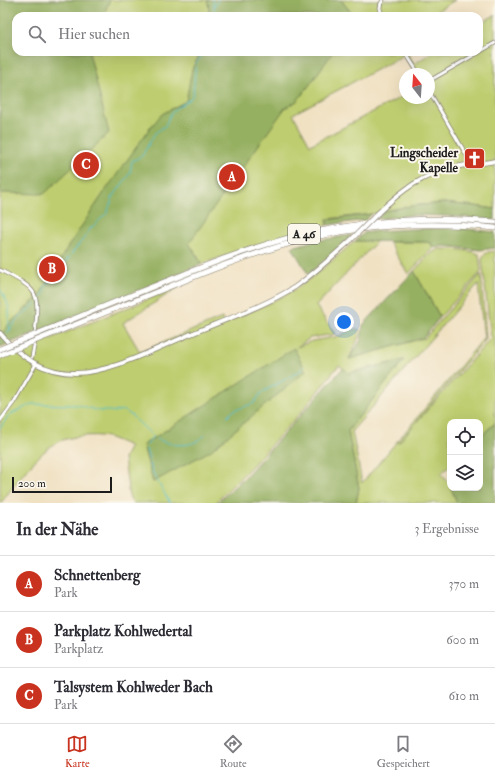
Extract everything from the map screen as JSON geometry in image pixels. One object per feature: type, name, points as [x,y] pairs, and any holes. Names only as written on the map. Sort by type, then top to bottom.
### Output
[{"type":"highway","name":"A 46","points":[[0,354],[201,268],[260,247],[301,235],[331,228],[403,220],[452,219],[495,222]]},
{"type":"highway","name":"A 46","points":[[0,349],[123,302],[262,252],[308,239],[362,229],[428,224],[495,228]]},
{"type":"street","points":[[381,12],[379,7],[383,0]]},
{"type":"street","points":[[483,50],[495,43]]},
{"type":"street","points":[[407,56],[414,68]]},
{"type":"street","points":[[435,78],[473,56]]},
{"type":"street","points":[[435,102],[469,160],[469,165]]},
{"type":"street","points":[[0,333],[13,348],[36,364],[59,371],[76,373],[98,370],[130,359],[259,306],[284,293],[319,269],[378,213],[407,188],[426,176],[456,167],[495,161]]},
{"type":"street","points":[[0,270],[25,283],[36,294],[38,309],[32,357]]},
{"type":"street","points":[[0,421],[14,402],[36,364]]},
{"type":"green space","points":[[0,0],[245,0],[243,12],[12,12],[12,56],[231,56],[167,173],[4,331],[0,338]]},
{"type":"green space","points":[[0,0],[110,0],[105,12],[12,12],[12,56],[90,56],[109,133],[44,194],[0,193]]},
{"type":"green space","points":[[207,0],[341,0],[351,12],[208,12]]},
{"type":"green space","points":[[341,0],[455,0],[436,12],[351,12]]},
{"type":"green space","points":[[495,15],[495,209],[444,203],[410,206],[372,214],[327,219],[327,225],[289,234],[202,264],[190,245],[112,281],[314,56],[402,56],[293,114],[310,145],[399,98],[399,104],[435,104],[435,68],[412,68],[405,56],[409,56],[414,64],[427,56],[483,56],[483,22]]},
{"type":"green space","points":[[199,56],[330,56],[297,101],[285,108],[189,243],[202,264],[0,347],[0,338],[6,327],[39,296],[67,248],[150,128],[162,114],[186,101],[192,69]]},
{"type":"green space","points":[[444,203],[495,209],[495,220],[414,215],[377,219],[384,211],[410,206]]},
{"type":"green space","points":[[372,214],[366,220],[327,225],[327,220]]},
{"type":"green space","points":[[457,228],[495,232],[495,248],[480,250],[444,246],[433,248],[431,243],[426,242],[355,241],[364,233],[377,231]]},
{"type":"green space","points":[[352,235],[308,274],[292,247],[310,242]]},
{"type":"green space","points":[[378,240],[316,306],[335,334],[310,338],[297,347],[312,341],[340,336],[351,330],[357,329],[360,330],[358,339],[349,359],[423,338],[424,339],[481,274],[486,339],[398,443],[491,338],[482,260],[484,255],[495,251],[495,423],[483,434],[483,419],[447,419],[447,468],[441,474],[447,481],[447,491],[452,491],[456,500],[453,503],[356,503],[359,488],[348,431],[403,360],[348,373],[339,365],[302,411],[249,469],[215,503],[133,503],[129,496],[124,458],[130,446],[107,437],[82,436],[69,438],[58,442],[42,453],[0,503],[0,359],[179,287],[123,323],[140,352],[222,318],[224,323],[261,307],[297,288],[355,241]],"holes":[[[478,284],[484,338],[362,483],[352,431]],[[195,412],[153,482],[143,445]]]},
{"type":"green space","points":[[389,242],[426,242],[431,243],[433,248],[408,274]]},
{"type":"green space","points":[[438,249],[464,250],[479,254],[481,272],[440,317],[414,271],[429,255]]},
{"type":"green space","points":[[414,271],[440,317],[423,338],[349,359],[361,340],[363,325]]},
{"type":"green space","points":[[294,348],[306,371],[210,451],[153,482],[143,445]]},
{"type":"green space","points":[[404,360],[348,431],[359,488],[356,503],[217,503],[245,477],[343,368],[349,373]]},
{"type":"green space","points":[[495,423],[495,503],[453,503],[456,500],[452,491],[483,491],[483,434]]},
{"type":"waterway","points":[[213,0],[214,12]]},
{"type":"waterway","points":[[215,7],[218,0]]},
{"type":"waterway","points":[[40,298],[44,294],[45,286],[60,270],[89,230],[107,213],[113,197],[130,173],[132,161],[142,156],[155,133],[165,126],[170,115],[176,108],[190,99],[193,94],[196,63],[202,56]]},
{"type":"waterway","points":[[0,289],[9,307],[10,330]]},
{"type":"waterway","points":[[7,334],[17,319],[35,304]]},
{"type":"waterway","points":[[226,418],[233,411],[254,403],[261,393],[304,367]]},
{"type":"waterway","points":[[0,428],[9,415],[32,404],[78,405],[99,411],[114,412],[123,410],[131,415],[151,434]]},
{"type":"waterway","points":[[157,439],[176,445],[182,445],[195,443],[205,435]]},
{"type":"waterway","points":[[147,445],[153,436]]},
{"type":"waterway","points":[[146,449],[152,471],[170,503]]},
{"type":"place","name":"Lingscheider Kapelle","points":[[474,159]]},
{"type":"place","name":"Talsystem Kohlweder Bach","points":[[86,165]]},
{"type":"place","name":"Schnettenberg","points":[[232,177]]},
{"type":"place","name":"Parkplatz Kohlwedertal","points":[[52,269]]}]
